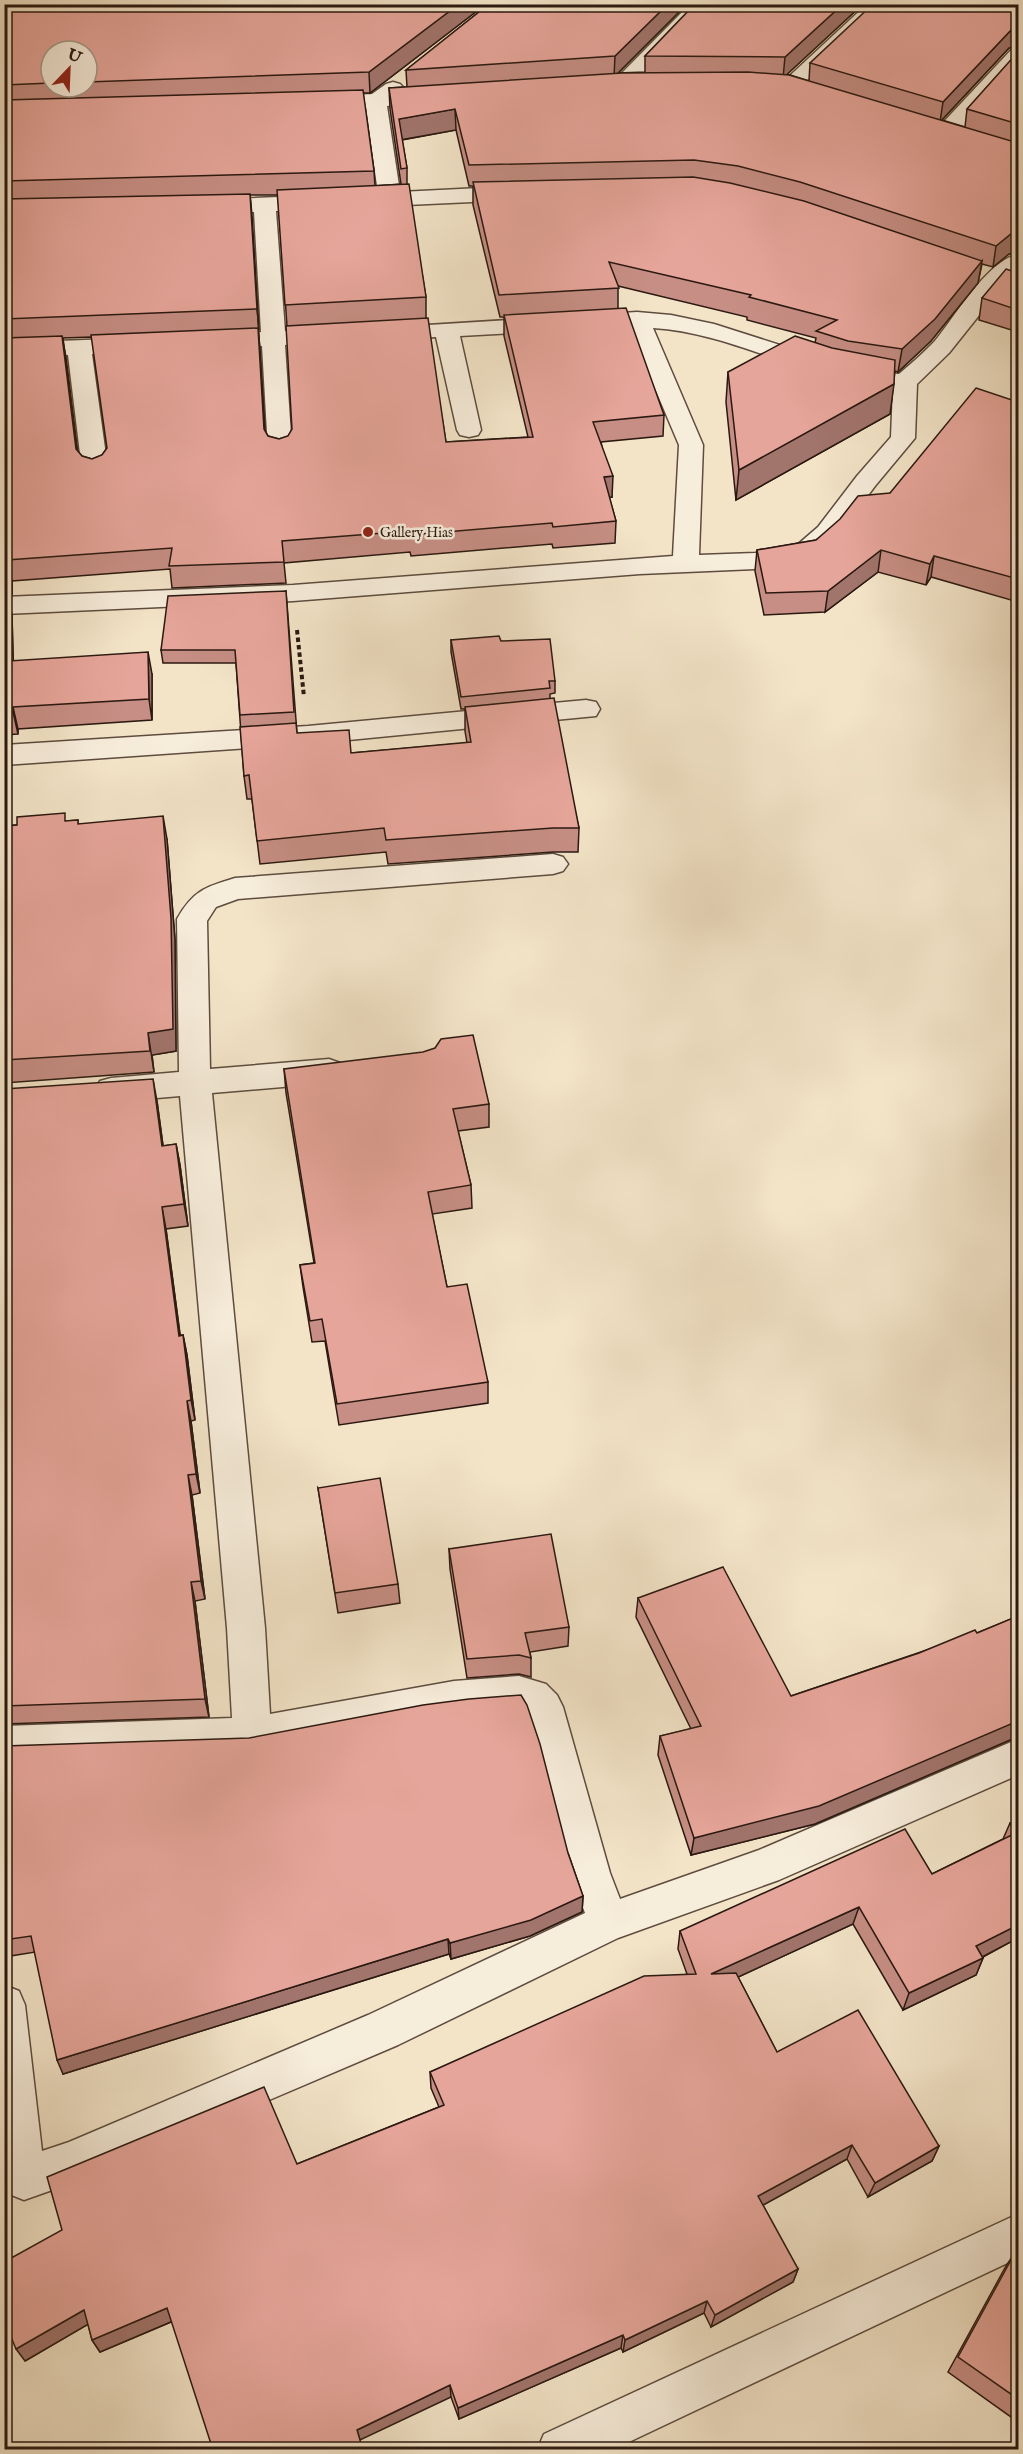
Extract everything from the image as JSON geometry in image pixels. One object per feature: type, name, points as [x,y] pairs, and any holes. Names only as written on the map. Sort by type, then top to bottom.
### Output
[{"type":"street","points":[[621,85],[702,4]]},
{"type":"street","points":[[789,87],[879,4]]},
{"type":"street","points":[[945,134],[1018,54]]},
{"type":"street","points":[[376,101],[412,73]]},
{"type":"street","points":[[598,87],[655,85]]},
{"type":"street","points":[[767,85],[789,87],[811,93]]},
{"type":"street","points":[[304,103],[458,96]]},
{"type":"street","points":[[376,101],[390,200]]},
{"type":"street","points":[[923,127],[966,140]]},
{"type":"street","points":[[182,208],[542,193]]},
{"type":"street","points":[[264,206],[280,450]]},
{"type":"street","points":[[193,342],[637,319],[686,325],[728,335],[877,382],[905,382],[941,348],[997,279],[1018,261]]},
{"type":"street","points":[[637,319],[691,445],[686,563]]},
{"type":"street","points":[[447,330],[450,358],[469,430]]},
{"type":"street","points":[[4,350],[159,344]]},
{"type":"street","points":[[79,347],[95,470]]},
{"type":"street","points":[[4,606],[293,593],[686,563],[755,561],[804,553],[827,533],[866,480],[903,438],[905,382]]},
{"type":"street","points":[[4,755],[308,735],[586,709]]},
{"type":"street","points":[[252,1735],[246,1629],[195,1084],[192,919],[206,900],[235,889],[553,864]]},
{"type":"street","points":[[88,1092],[356,1068]]},
{"type":"street","points":[[4,1744],[252,1735],[454,1698],[519,1693],[533,1696],[544,1707],[590,1873],[609,1922]]},
{"type":"street","points":[[4,2005],[14,2182],[71,2163],[383,2030],[609,1922],[765,1867],[1018,1757]]},
{"type":"street","points":[[560,2450],[1018,2236]]},
{"type":"path","points":[[293,593],[308,735]]},
{"type":"building","points":[[4,4],[459,4],[369,72],[99,82],[99,39],[39,39],[39,84],[4,85]]},
{"type":"building","points":[[489,4],[668,4],[615,56],[406,70]]},
{"type":"building","points":[[695,4],[843,4],[785,57],[645,56]]},
{"type":"building","points":[[873,4],[1018,4],[1018,27],[1013,28],[943,102],[810,63]]},
{"type":"building","points":[[1018,52],[1018,124],[967,109]]},
{"type":"building","points":[[748,72],[789,75],[1018,143],[1018,232],[1012,233],[996,246],[800,182],[738,166],[694,160],[469,165],[455,109],[399,119],[407,168],[401,169],[389,88],[622,73]]},
{"type":"building","points":[[363,90],[374,171],[4,181],[4,100]]},
{"type":"building","points":[[693,177],[730,183],[804,201],[982,261],[935,319],[902,349],[848,341],[816,331],[837,320],[749,297],[751,295],[609,262],[619,288],[499,295],[473,182]]},
{"type":"building","points":[[409,184],[426,297],[285,305],[277,190]]},
{"type":"building","points":[[250,194],[257,309],[4,319],[4,199]]},
{"type":"building","points":[[1006,269],[1018,273],[1018,310],[982,298]]},
{"type":"building","points":[[626,308],[664,415],[593,422],[613,476],[604,477],[616,521],[553,527],[552,523],[410,535],[409,531],[282,541],[284,562],[169,566],[172,548],[7,560],[7,573],[4,574],[4,338],[62,336],[76,449],[82,456],[92,459],[102,455],[107,448],[91,335],[258,328],[264,429],[268,436],[279,439],[288,436],[292,429],[286,326],[428,318],[446,442],[533,437],[504,315]]},
{"type":"building","points":[[795,336],[832,348],[895,360],[894,384],[739,470],[728,372]]},
{"type":"building","points":[[976,388],[1018,402],[1018,579],[934,556],[930,564],[881,550],[828,591],[766,593],[757,550],[816,540],[840,519],[858,496],[890,493]]},
{"type":"building","points":[[286,591],[294,712],[240,715],[235,650],[161,650],[168,596]]},
{"type":"building","points":[[4,595],[8,595],[9,661],[148,652],[149,699],[13,707],[13,712],[4,713]]},
{"type":"building","points":[[499,636],[501,641],[550,639],[555,681],[549,681],[550,688],[461,697],[451,640]]},
{"type":"building","points":[[554,698],[579,828],[386,840],[384,828],[257,841],[249,775],[244,776],[240,727],[296,723],[297,733],[349,730],[351,753],[471,742],[465,707]]},
{"type":"building","points":[[65,813],[65,821],[78,820],[78,824],[163,816],[171,918],[173,1029],[148,1033],[150,1051],[4,1060],[4,826],[17,825],[17,817]]},
{"type":"building","points":[[473,1035],[489,1104],[453,1109],[471,1185],[428,1192],[447,1287],[467,1284],[488,1382],[337,1404],[322,1319],[310,1321],[300,1265],[315,1263],[284,1069],[423,1052],[435,1048],[441,1039]]},
{"type":"building","points":[[153,1079],[162,1146],[176,1144],[184,1204],[162,1207],[179,1336],[183,1335],[191,1400],[187,1401],[196,1474],[188,1475],[201,1581],[191,1582],[205,1699],[4,1706],[4,1089]]},
{"type":"building","points":[[380,1478],[398,1584],[335,1593],[318,1488]]},
{"type":"building","points":[[551,1534],[569,1627],[525,1633],[531,1658],[519,1655],[467,1659],[449,1549]]},
{"type":"building","points":[[723,1567],[791,1696],[919,1653],[975,1630],[977,1633],[1018,1616],[1018,1721],[819,1806],[694,1838],[660,1736],[701,1726],[638,1598]]},
{"type":"building","points":[[521,1695],[527,1705],[540,1744],[568,1853],[583,1896],[531,1920],[450,1943],[448,1939],[57,2060],[31,1936],[4,1940],[4,1746],[249,1738],[423,1705]]},
{"type":"building","points":[[1018,1819],[1018,1925],[976,1946],[983,1958],[909,1993],[859,1907],[711,1974],[736,1973],[777,2052],[858,2010],[939,2146],[875,2183],[852,2145],[758,2196],[798,2269],[715,2315],[707,2301],[625,2340],[623,2335],[458,2408],[450,2385],[357,2430],[363,2450],[213,2450],[167,2308],[92,2340],[84,2310],[16,2349],[4,2320],[4,2262],[62,2230],[47,2177],[264,2087],[297,2164],[444,2105],[430,2072],[644,1976],[696,1974],[680,1931],[905,1829],[932,1874],[1016,1833],[1010,1823]]},
{"type":"building","points":[[1018,2248],[1018,2399],[958,2357]]},
{"type":"place","name":"Gallery Hias","points":[[368,532]]}]
